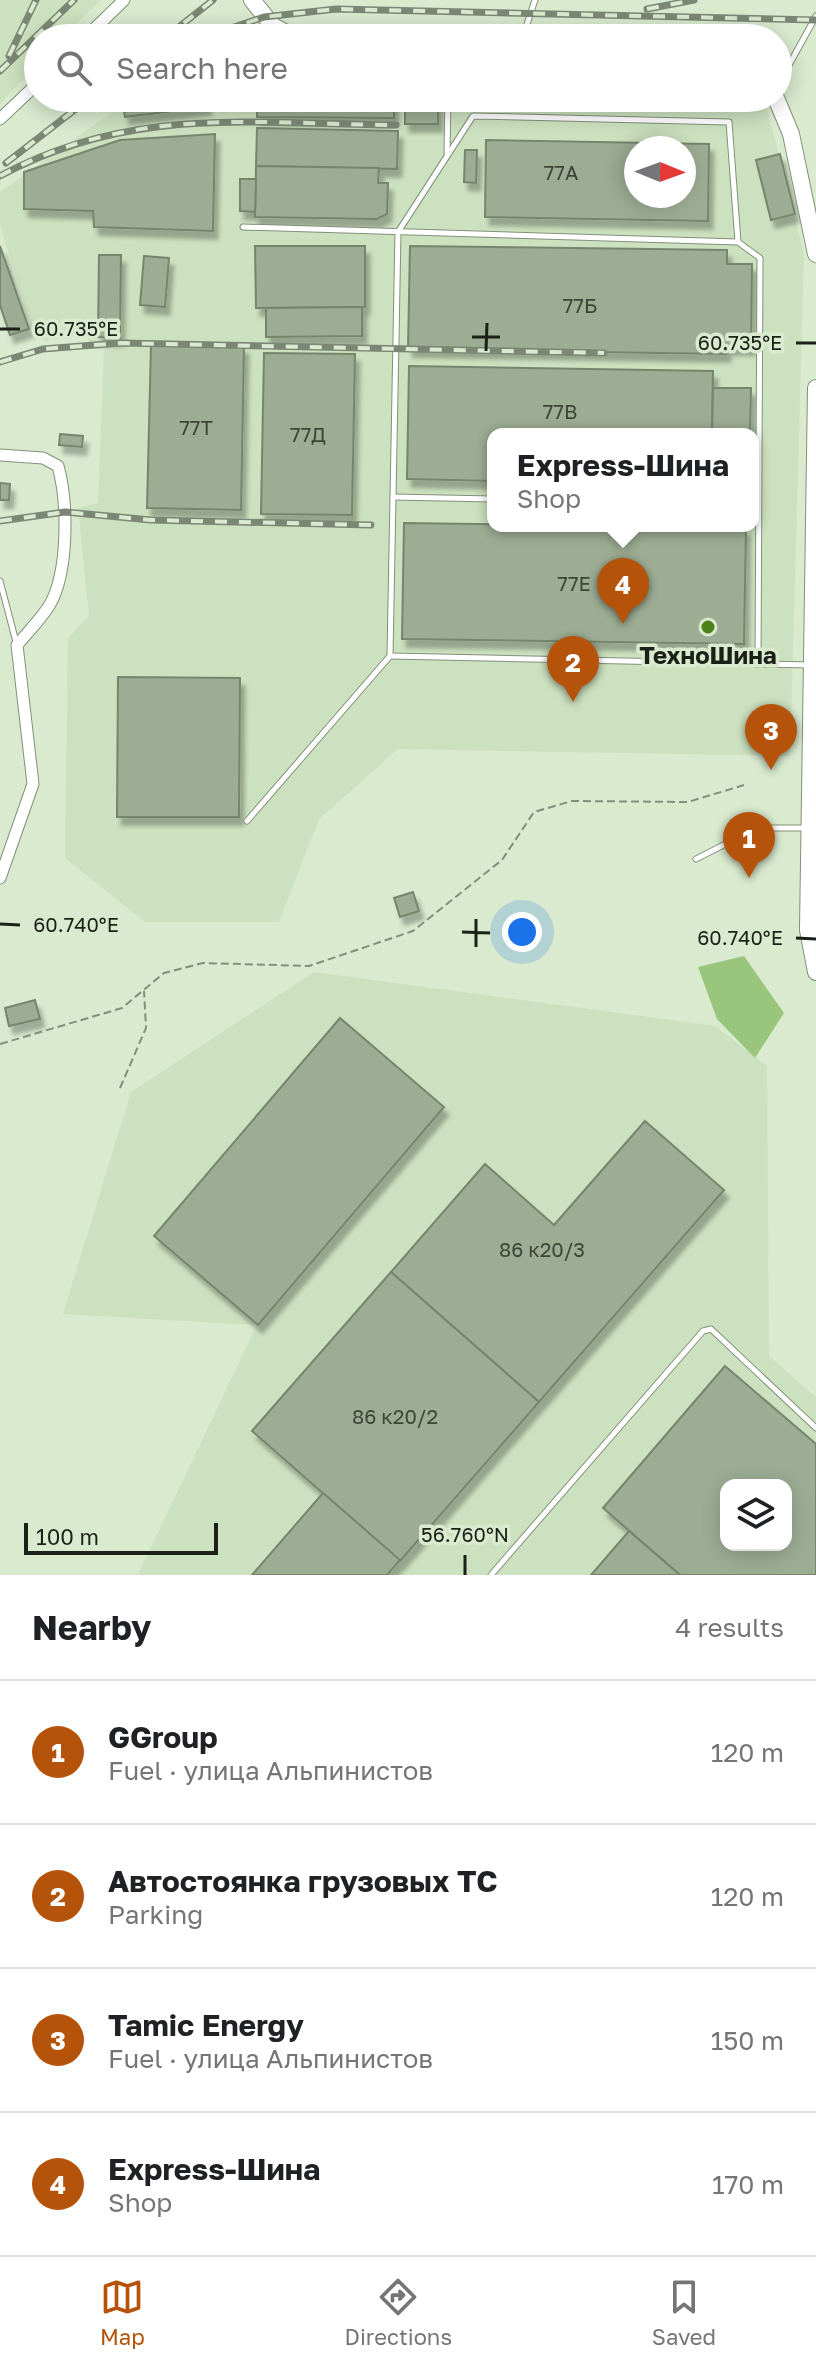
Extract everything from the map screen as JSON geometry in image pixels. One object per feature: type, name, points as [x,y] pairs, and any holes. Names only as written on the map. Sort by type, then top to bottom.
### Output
[{"type":"main road","points":[[252,0],[271,24]]},
{"type":"main road","points":[[782,112],[791,134],[816,254]]},
{"type":"main road","points":[[816,388],[812,578],[814,705],[808,930],[816,972]]},
{"type":"main road","points":[[812,578],[816,613]]},
{"type":"main road","points":[[811,824],[816,781]]},
{"type":"street","points":[[99,24],[124,0]]},
{"type":"street","points":[[0,119],[24,96]]},
{"type":"street","points":[[0,455],[43,458],[58,466],[64,486],[61,566],[50,605],[17,645],[33,784],[0,878]]},
{"type":"lane","points":[[527,24],[535,0]]},
{"type":"lane","points":[[792,60],[816,16]]},
{"type":"lane","points":[[447,156],[448,112]]},
{"type":"lane","points":[[247,821],[390,656],[398,232],[473,116],[729,122],[738,242]]},
{"type":"lane","points":[[243,227],[738,242],[760,258],[758,428]]},
{"type":"lane","points":[[393,497],[487,499]]},
{"type":"lane","points":[[757,532],[758,664]]},
{"type":"lane","points":[[0,581],[17,645]]},
{"type":"lane","points":[[390,656],[812,665]]},
{"type":"lane","points":[[696,859],[757,828],[811,824]]},
{"type":"lane","points":[[491,1575],[703,1331],[711,1329],[816,1428]]},
{"type":"path","points":[[0,1044],[122,1008],[164,973],[203,963],[309,966],[413,931],[502,860],[534,812],[572,801],[688,802],[744,785]]},
{"type":"path","points":[[120,1088],[146,1028],[144,990]]},
{"type":"shaded area","points":[[0,0],[101,0],[76,24],[24,24],[24,79],[0,104]]},
{"type":"shaded area","points":[[112,112],[768,112],[804,254],[790,756],[398,749],[319,819],[279,922],[145,922],[65,858],[68,638],[89,616],[78,508],[98,503],[104,350],[89,348],[87,335],[45,341],[35,337],[0,225],[0,192]]},
{"type":"shaded area","points":[[314,972],[715,1026],[767,1066],[769,1356],[816,1397],[816,1575],[138,1575],[257,1325],[63,1314],[131,1092]]},
{"type":"green space","points":[[744,956],[784,1013],[755,1058],[717,1019],[698,967]]},
{"type":"building","points":[[124,112],[166,112],[125,117]]},
{"type":"building","points":[[257,112],[394,112],[394,118],[257,117]]},
{"type":"building","points":[[405,112],[438,112],[438,124],[405,124]]},
{"type":"building","points":[[257,128],[398,131],[397,169],[256,166]]},
{"type":"building","points":[[215,134],[213,231],[94,227],[93,211],[24,209],[24,172],[120,140]]},
{"type":"building","points":[[486,140],[624,142],[624,208],[696,208],[696,144],[709,144],[708,221],[485,217]]},
{"type":"building","points":[[465,150],[477,150],[476,183],[464,182]]},
{"type":"building","points":[[780,154],[795,214],[771,220],[756,160]]},
{"type":"building","points":[[256,166],[379,168],[378,183],[388,183],[387,214],[377,219],[255,217]]},
{"type":"building","points":[[240,179],[256,179],[255,212],[240,211]]},
{"type":"building","points":[[0,246],[29,329],[10,335],[0,305]]},
{"type":"building","points":[[255,246],[365,246],[365,307],[256,308]]},
{"type":"building","points":[[410,246],[727,250],[727,264],[752,264],[751,347],[726,347],[726,354],[408,349]]},
{"type":"building","points":[[99,255],[121,255],[120,338],[98,337]]},
{"type":"building","points":[[144,256],[169,258],[165,307],[140,305]]},
{"type":"building","points":[[362,307],[362,336],[266,337],[266,308]]},
{"type":"building","points":[[151,345],[244,346],[241,510],[147,508]]},
{"type":"building","points":[[264,353],[355,354],[352,515],[261,514]]},
{"type":"building","points":[[409,366],[713,371],[712,428],[487,428],[487,481],[407,479]]},
{"type":"building","points":[[713,388],[751,388],[750,428],[712,428]]},
{"type":"building","points":[[60,434],[83,436],[82,447],[59,445]]},
{"type":"building","points":[[0,483],[10,484],[9,500],[0,500]]},
{"type":"building","points":[[404,523],[487,524],[487,532],[746,532],[744,644],[402,639]]},
{"type":"building","points":[[118,677],[240,678],[239,817],[117,817]]},
{"type":"building","points":[[413,892],[419,911],[400,917],[394,898]]},
{"type":"building","points":[[35,1000],[40,1019],[9,1026],[5,1008]]},
{"type":"building","points":[[340,1018],[444,1107],[258,1325],[154,1236]]},
{"type":"building","points":[[645,1121],[724,1190],[539,1402],[391,1272],[485,1164],[554,1225]]},
{"type":"building","points":[[391,1272],[539,1402],[400,1561],[252,1431]]},
{"type":"building","points":[[725,1366],[816,1444],[816,1575],[680,1575],[603,1508]]},
{"type":"building","points":[[323,1493],[400,1560],[387,1575],[252,1575]]},
{"type":"building","points":[[629,1531],[680,1575],[591,1575]]},
{"type":"railway","points":[[24,24],[36,0]]},
{"type":"railway","points":[[49,24],[74,0]]},
{"type":"railway","points":[[183,24],[213,0]]},
{"type":"railway","points":[[647,9],[694,0]]},
{"type":"railway","points":[[243,24],[264,17],[336,9],[816,20]]},
{"type":"railway","points":[[9,56],[24,25]]},
{"type":"railway","points":[[0,71],[24,48]]},
{"type":"railway","points":[[6,163],[72,112]]},
{"type":"railway","points":[[0,176],[49,153],[97,138],[145,128],[242,122],[396,125]]},
{"type":"railway","points":[[0,362],[43,349],[121,343],[604,353]]},
{"type":"railway","points":[[0,521],[65,512],[151,520],[371,525]]},
{"type":"place","name":"Express-Шина","points":[[623,624]]},
{"type":"place","name":"ТехноШина","points":[[708,627]]},
{"type":"place","name":"Автостоянка грузовых ТС","points":[[573,702]]},
{"type":"place","name":"Tamic Energy","points":[[771,770]]},
{"type":"place","name":"GGroup","points":[[749,878]]}]
